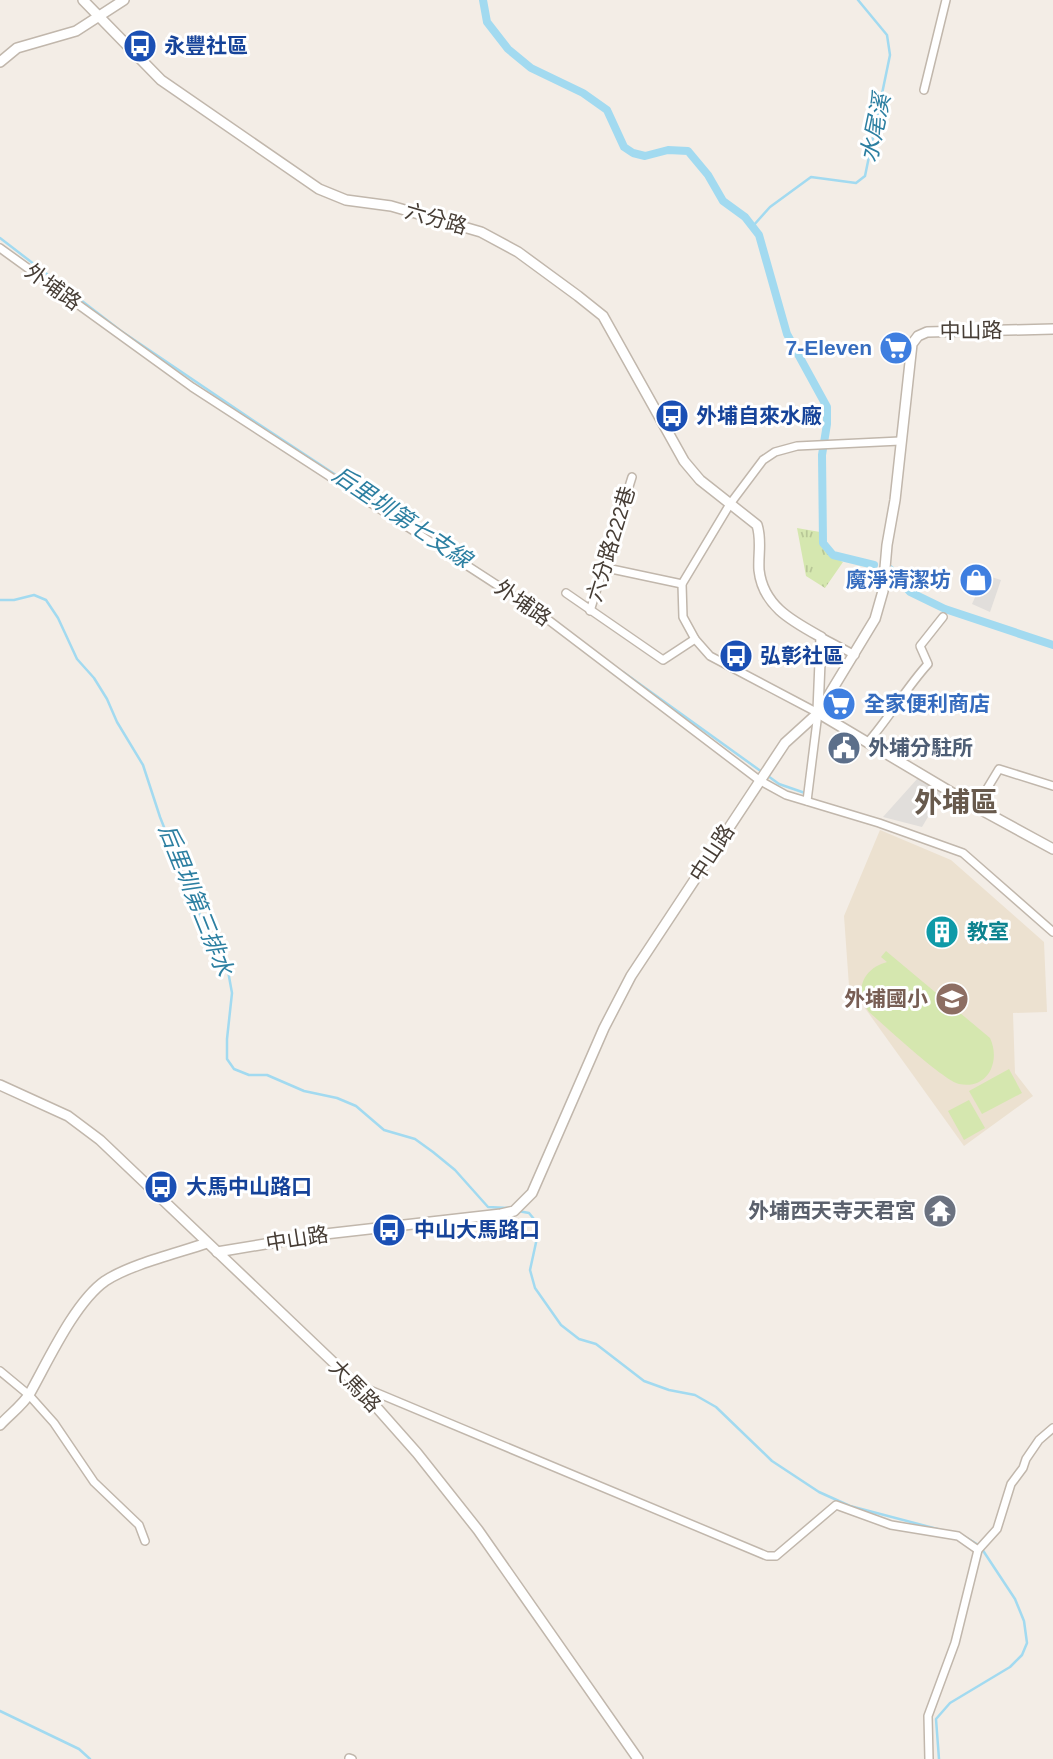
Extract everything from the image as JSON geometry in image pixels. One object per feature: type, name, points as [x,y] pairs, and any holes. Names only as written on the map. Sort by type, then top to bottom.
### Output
[{"type":"street","name":"六分路","points":[[83,0],[161,80],[318,189],[346,200],[391,206],[481,232],[518,252],[603,316],[684,461],[700,480],[757,525],[760,536],[759,568],[762,586],[769,599],[790,619],[821,636]]},
{"type":"street","points":[[0,62],[17,48],[76,31],[124,0]]},
{"type":"street","points":[[924,90],[946,0]]},
{"type":"street","name":"外埔路","points":[[0,248],[192,387],[534,609],[759,780],[786,795],[963,852],[1053,932]]},
{"type":"street","name":"中山路","points":[[217,1252],[336,1233],[514,1211],[532,1193],[604,1028],[631,976],[785,743],[818,713],[875,619],[883,592],[912,344],[918,336],[927,332],[1053,329]]},
{"type":"street","points":[[900,441],[797,446],[775,452],[763,460],[730,504],[682,584],[683,617],[695,639],[710,656],[818,713],[976,807],[1053,849]]},
{"type":"street","name":"六分路222巷","points":[[590,611],[632,477]]},
{"type":"street","points":[[603,567],[682,584]]},
{"type":"street","points":[[565,593],[663,660],[695,639]]},
{"type":"street","points":[[868,742],[889,718],[909,685],[928,664],[920,646],[943,617]]},
{"type":"street","points":[[807,802],[818,713],[821,636],[855,655]]},
{"type":"street","points":[[976,807],[999,769],[1053,786]]},
{"type":"street","name":"大馬路","points":[[0,1084],[68,1116],[100,1140],[355,1383],[438,1477],[478,1530],[638,1759]]},
{"type":"street","points":[[0,1425],[29,1395],[73,1318],[100,1285],[158,1258],[207,1243]]},
{"type":"street","points":[[0,1371],[29,1395],[54,1423],[94,1482],[138,1525],[145,1541]]},
{"type":"street","points":[[355,1383],[767,1556],[776,1556],[836,1505],[891,1525],[958,1536],[978,1549]]},
{"type":"street","points":[[929,1759],[928,1716],[955,1643],[978,1549],[998,1529],[1011,1484],[1026,1459],[1039,1440],[1053,1428]]},
{"type":"shaded area","points":[[985,575],[1001,580],[990,612],[972,604]]},
{"type":"shaded area","points":[[918,778],[942,793],[922,827],[883,817]]},
{"type":"shaded area","name":"外埔國小","points":[[880,830],[951,860],[1044,942],[1047,1012],[1013,1013],[1015,1073],[1033,1096],[964,1146],[849,986],[844,916]]},
{"type":"green space","points":[[797,528],[820,532],[826,551],[843,562],[825,588],[806,576]]},
{"type":"green space","points":[[886,951],[990,1038],[993,1064],[990,1072],[978,1083],[959,1084],[951,1080],[869,1012],[862,996],[863,982],[866,975],[878,965],[887,962],[881,957]]},
{"type":"green space","points":[[1009,1069],[1022,1093],[982,1114],[969,1091]]},
{"type":"green space","points":[[969,1100],[985,1128],[964,1140],[948,1111]]},
{"type":"waterway","points":[[483,0],[487,22],[508,49],[531,68],[583,93],[607,110],[624,147],[633,153],[645,156],[668,150],[688,151],[708,175],[723,201],[745,217],[759,235],[787,334],[827,407],[822,455],[823,543],[833,555],[874,565]]},
{"type":"waterway","name":"水尾溪","points":[[753,226],[770,207],[811,177],[856,183],[865,176],[890,55],[887,35],[858,0]]},
{"type":"waterway","name":"后里圳第七支線","points":[[0,238],[121,331],[501,584]]},
{"type":"waterway","points":[[890,569],[910,592],[945,609],[1053,645]]},
{"type":"waterway","name":"后里圳第三排水","points":[[0,600],[34,595],[46,600],[58,618],[77,659],[94,678],[143,765],[179,865],[205,927],[228,971],[232,993],[227,1059],[234,1069],[249,1075],[267,1075],[304,1091],[337,1098],[356,1106],[384,1130],[415,1139],[433,1152],[455,1170],[488,1207],[508,1208]]},
{"type":"waterway","name":"后里圳第七支線","points":[[623,672],[762,772]]},
{"type":"waterway","name":"后里圳第七支線","points":[[768,776],[779,784],[805,793]]},
{"type":"waterway","name":"后里圳第三排水","points":[[518,1211],[529,1213],[538,1224],[530,1270],[535,1288],[561,1325],[579,1339],[596,1344],[644,1381],[695,1395],[716,1407],[772,1461],[819,1492],[850,1506],[945,1531]]},
{"type":"waterway","name":"后里圳第三排水","points":[[939,1759],[936,1719],[950,1703],[1010,1667],[1022,1655],[1027,1643],[1024,1621],[1015,1599],[980,1546],[962,1535]]},
{"type":"waterway","points":[[0,1711],[79,1749],[90,1759]]},
{"type":"place","name":"永豐社區","points":[[140,46]]},
{"type":"place","name":"7-Eleven","points":[[896,348]]},
{"type":"place","name":"外埔自來水廠","points":[[672,416]]},
{"type":"place","name":"魔淨清潔坊","points":[[976,580]]},
{"type":"place","name":"弘彰社區","points":[[736,656]]},
{"type":"place","name":"全家便利商店","points":[[839,704]]},
{"type":"place","name":"外埔分駐所","points":[[844,748]]},
{"type":"place","name":"教室","points":[[942,932]]},
{"type":"place","name":"外埔國小","points":[[952,999]]},
{"type":"place","name":"大馬中山路口","points":[[161,1187]]},
{"type":"place","name":"外埔西天寺天君宮","points":[[940,1211]]},
{"type":"place","name":"中山大馬路口","points":[[389,1230]]},
{"type":"district","name":"外埔區","points":[[956,802]]}]
